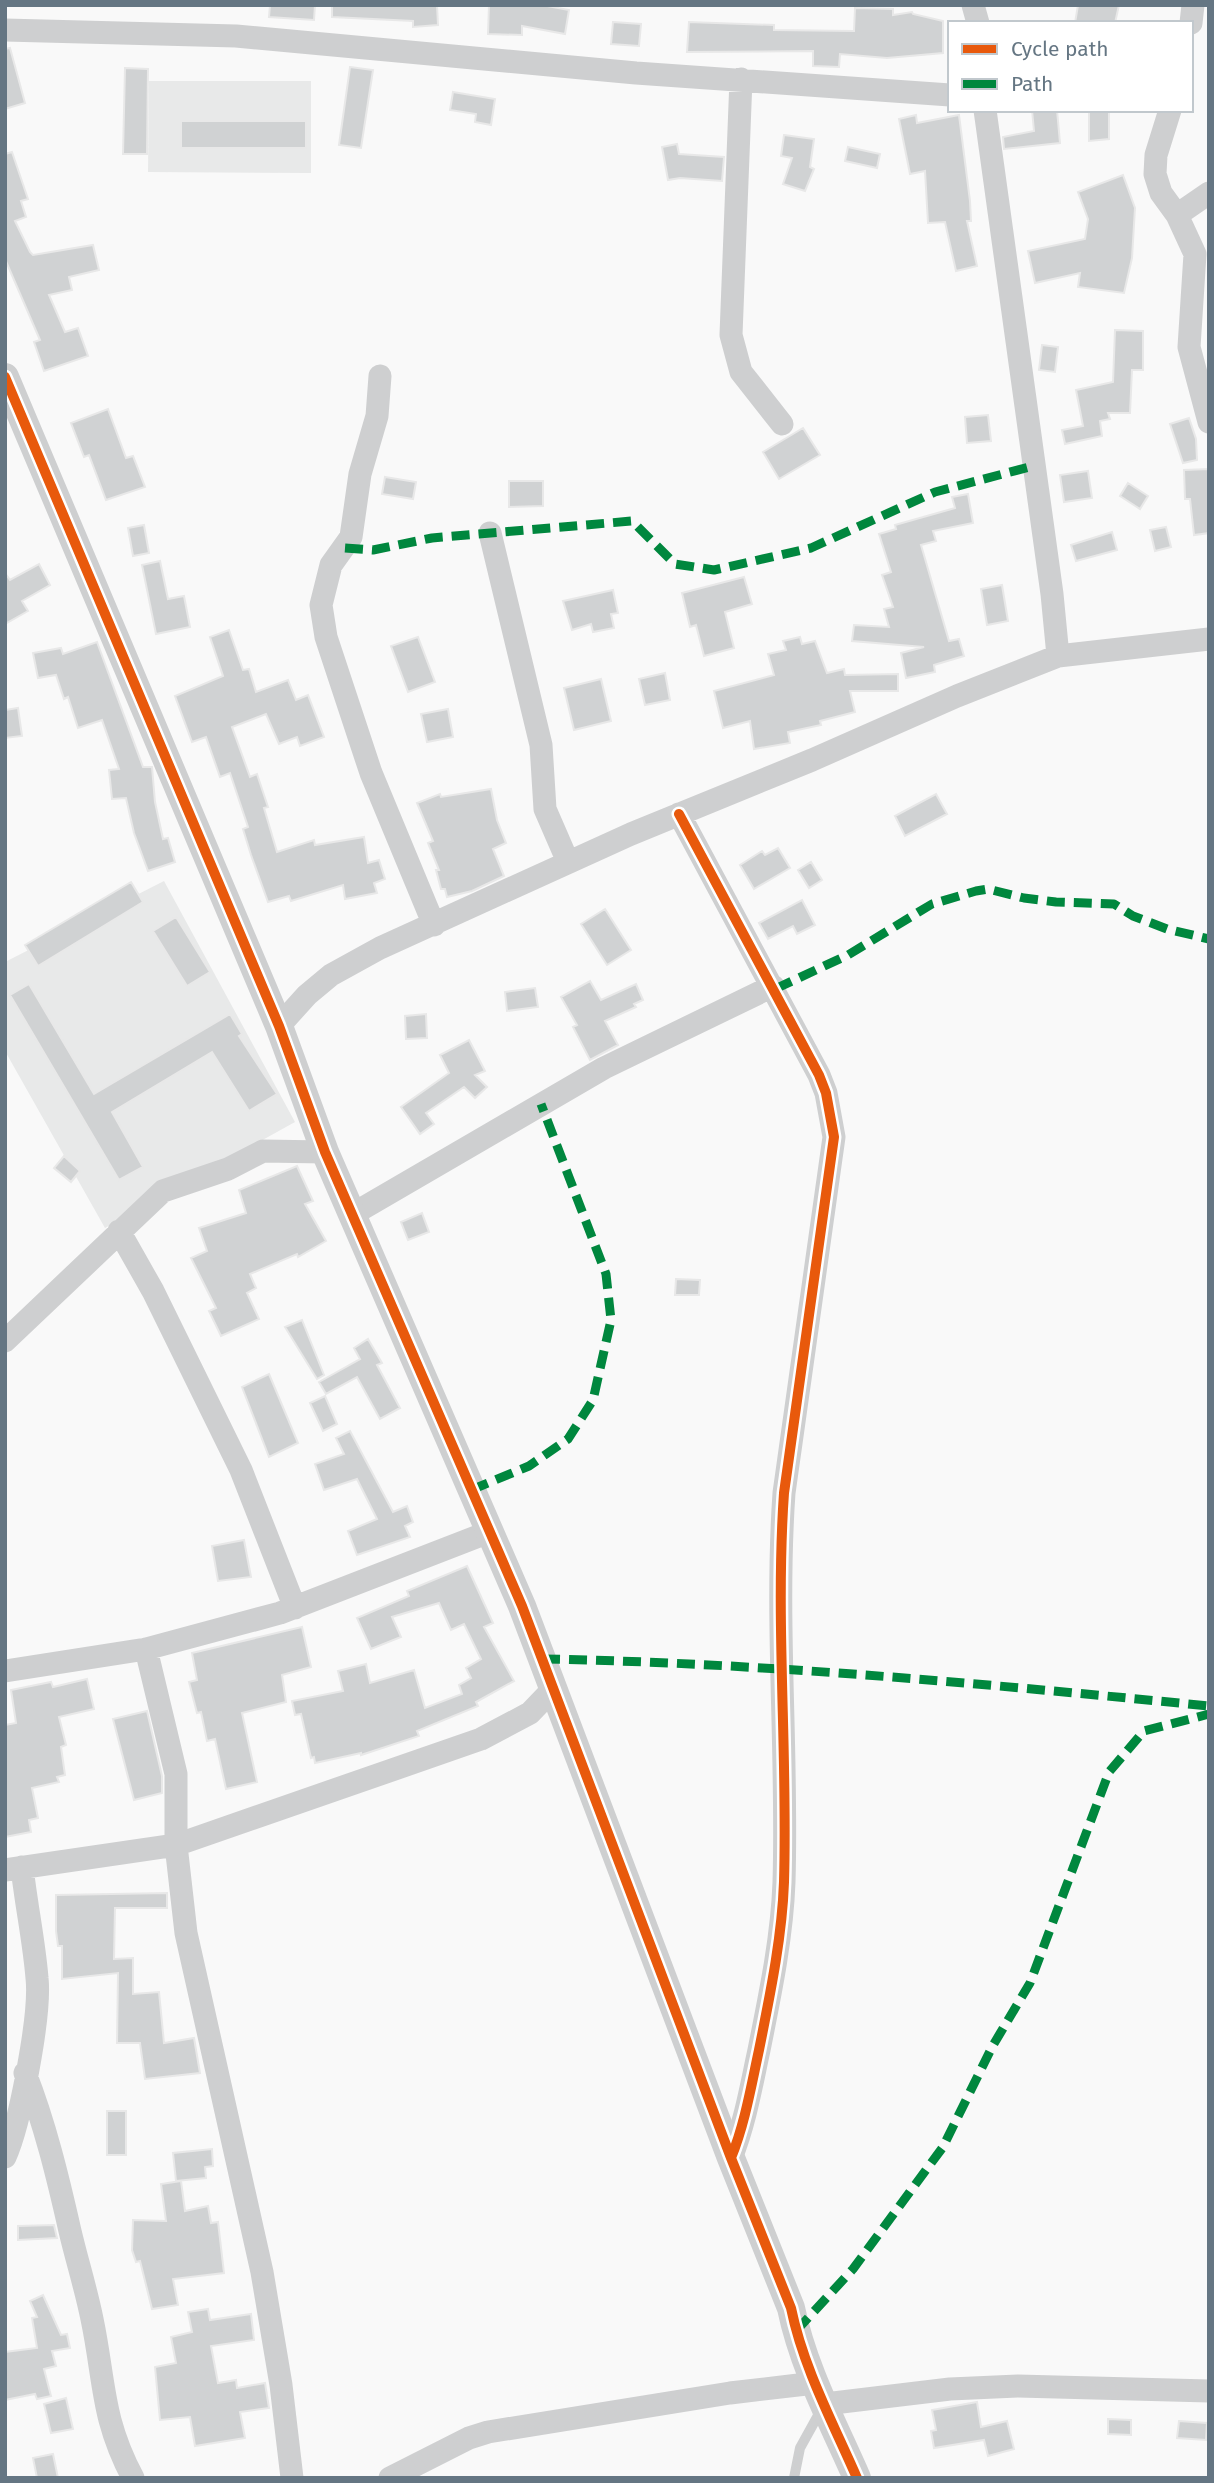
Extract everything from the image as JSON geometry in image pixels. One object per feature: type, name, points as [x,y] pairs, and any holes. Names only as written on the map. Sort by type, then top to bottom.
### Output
[{"type":"street","points":[[5,30],[236,36],[623,72],[948,95]]},
{"type":"street","points":[[741,79],[731,335],[741,373],[782,424]]},
{"type":"street","points":[[985,112],[1052,594],[1058,656]]},
{"type":"street","points":[[1169,112],[1156,155],[1155,174],[1161,193],[1177,215],[1195,254],[1201,311],[1189,347],[1209,422]]},
{"type":"street","points":[[1177,215],[1209,193]]},
{"type":"street","points":[[380,376],[377,416],[360,474],[351,537],[331,565],[321,605],[326,637],[372,773],[434,925]]},
{"type":"street","points":[[5,377],[279,1026],[325,1152],[489,1532],[553,1689],[731,2158],[791,2308],[796,2331],[857,2478]]},
{"type":"street","points":[[490,533],[541,745],[545,809],[568,862]]},
{"type":"street","points":[[279,1026],[307,995],[331,975],[380,948],[568,862],[813,760],[1015,671],[1058,656],[1209,639]]},
{"type":"street","points":[[679,814],[774,986],[826,1093],[834,1136],[784,1493],[781,1537],[779,1576],[783,1672],[784,1884],[771,1994],[747,2109],[731,2158]]},
{"type":"street","points":[[353,1213],[604,1068],[774,986]]},
{"type":"street","points":[[5,1341],[148,1201],[179,1183],[228,1169],[263,1151],[325,1152]]},
{"type":"street","points":[[119,1231],[153,1291],[241,1470],[295,1608]]},
{"type":"street","points":[[5,1671],[146,1649],[295,1608],[489,1532]]},
{"type":"street","points":[[146,1649],[176,1774],[176,1845],[186,1933],[262,2272],[281,2385],[292,2478]]},
{"type":"street","points":[[5,2157],[25,2073],[38,1981],[14,1868],[176,1845],[481,1738],[530,1713],[553,1689]]},
{"type":"street","points":[[25,2073],[40,2113],[84,2281],[99,2355],[106,2414],[112,2436],[132,2478]]},
{"type":"street","points":[[390,2478],[468,2438],[488,2432],[730,2393],[820,2393],[1018,2386],[1209,2391]]},
{"type":"lane","points":[[794,2478],[800,2448],[820,2393]]},
{"type":"shaded area","points":[[149,81],[311,81],[311,173],[148,172]]},
{"type":"shaded area","points":[[164,881],[295,1122],[105,1228],[5,1051],[5,962]]},
{"type":"building","points":[[270,5],[315,5],[314,20],[269,17]]},
{"type":"building","points":[[332,5],[437,5],[438,25],[413,27],[413,21],[332,17]]},
{"type":"building","points":[[489,5],[542,5],[569,10],[565,34],[522,26],[522,35],[488,34]]},
{"type":"building","points":[[1078,5],[1119,5],[1115,21],[1075,21]]},
{"type":"building","points":[[855,8],[893,9],[893,15],[912,12],[943,21],[943,53],[887,58],[840,54],[839,67],[813,66],[813,51],[687,52],[689,22],[774,25],[774,30],[854,31]]},
{"type":"building","points":[[613,22],[641,24],[639,46],[611,44]]},
{"type":"building","points":[[10,48],[25,103],[5,109],[5,49]]},
{"type":"building","points":[[350,67],[373,70],[361,148],[339,145]]},
{"type":"building","points":[[125,68],[148,69],[147,154],[123,154]]},
{"type":"building","points":[[453,92],[495,99],[491,125],[475,122],[476,114],[450,110]]},
{"type":"building","points":[[1032,112],[1057,112],[1060,143],[1004,149],[1003,137],[1034,131]]},
{"type":"building","points":[[1089,112],[1109,112],[1109,139],[1089,141]]},
{"type":"building","points":[[916,115],[917,123],[959,115],[970,201],[971,221],[967,221],[977,266],[956,271],[945,222],[928,223],[925,171],[910,174],[899,119]]},
{"type":"building","points":[[181,121],[306,121],[306,148],[181,148]]},
{"type":"building","points":[[784,135],[814,139],[810,167],[814,169],[805,191],[783,184],[792,158],[781,156]]},
{"type":"building","points":[[677,144],[679,154],[724,157],[722,181],[680,178],[668,180],[662,147]]},
{"type":"building","points":[[848,147],[880,154],[877,168],[845,161]]},
{"type":"building","points":[[12,152],[28,199],[21,201],[26,217],[15,221],[30,252],[33,255],[93,245],[99,270],[69,277],[72,290],[49,295],[65,332],[78,328],[88,356],[44,371],[34,342],[40,340],[5,259],[5,154]]},
{"type":"building","points":[[1123,175],[1135,208],[1132,258],[1124,293],[1078,287],[1080,273],[1035,283],[1028,251],[1085,239],[1088,219],[1078,192]]},
{"type":"building","points":[[1115,330],[1143,331],[1143,370],[1132,370],[1130,413],[1108,413],[1110,419],[1100,421],[1102,436],[1065,444],[1062,430],[1083,426],[1076,390],[1113,382]]},
{"type":"building","points":[[1042,345],[1058,347],[1055,372],[1039,370]]},
{"type":"building","points":[[108,409],[126,458],[133,456],[145,487],[106,500],[89,455],[84,457],[71,423]]},
{"type":"building","points":[[988,415],[991,441],[967,443],[965,417]]},
{"type":"building","points":[[1189,418],[1196,439],[1197,460],[1183,463],[1170,424]]},
{"type":"building","points":[[803,428],[820,455],[779,479],[763,452]]},
{"type":"building","points":[[1209,469],[1209,533],[1194,535],[1190,499],[1185,499],[1184,470]]},
{"type":"building","points":[[1088,471],[1092,498],[1064,502],[1060,475]]},
{"type":"building","points":[[385,477],[416,482],[413,499],[382,494]]},
{"type":"building","points":[[509,481],[543,481],[543,506],[509,507]]},
{"type":"building","points":[[1128,483],[1148,496],[1140,509],[1120,496]]},
{"type":"building","points":[[968,494],[973,523],[933,531],[936,541],[921,545],[949,641],[959,639],[964,656],[934,665],[935,672],[906,678],[901,653],[924,647],[852,641],[854,625],[889,627],[884,609],[893,607],[882,575],[891,572],[879,534],[896,529],[895,525],[955,508],[952,497]]},
{"type":"building","points":[[144,525],[149,553],[133,556],[128,528]]},
{"type":"building","points":[[1166,527],[1171,547],[1155,551],[1150,530]]},
{"type":"building","points":[[1112,532],[1117,550],[1076,561],[1071,545]]},
{"type":"building","points":[[160,561],[168,599],[184,596],[190,627],[156,634],[142,565]]},
{"type":"building","points":[[39,564],[50,585],[22,601],[28,611],[5,624],[5,573],[10,580]]},
{"type":"building","points":[[744,577],[752,604],[725,612],[734,648],[704,656],[696,625],[690,627],[682,593]]},
{"type":"building","points":[[1002,585],[1008,621],[987,625],[981,589]]},
{"type":"building","points":[[613,590],[618,613],[611,614],[614,628],[593,632],[591,624],[572,630],[563,601]]},
{"type":"building","points":[[229,630],[243,670],[249,669],[256,692],[288,680],[296,700],[308,695],[324,737],[300,746],[297,737],[279,744],[266,714],[232,727],[250,777],[257,774],[268,807],[264,808],[277,852],[314,840],[315,845],[364,837],[368,863],[379,860],[385,879],[374,883],[377,893],[345,899],[343,885],[291,901],[289,896],[268,902],[243,829],[248,827],[230,773],[220,777],[206,737],[192,742],[175,696],[223,676],[210,637]]},
{"type":"building","points":[[418,637],[435,682],[408,692],[391,646]]},
{"type":"building","points":[[800,637],[802,644],[815,641],[827,673],[844,669],[845,675],[898,674],[898,691],[850,691],[855,712],[820,721],[821,725],[788,732],[790,743],[754,749],[750,721],[723,728],[714,691],[774,675],[768,654],[786,650],[783,641]]},
{"type":"building","points":[[97,642],[143,767],[152,767],[155,802],[163,839],[168,838],[175,862],[148,871],[134,833],[126,798],[112,799],[109,770],[119,769],[102,720],[78,728],[68,697],[64,699],[56,675],[38,678],[33,653],[61,648],[63,654]]},
{"type":"building","points":[[665,673],[670,700],[645,705],[639,679]]},
{"type":"building","points":[[601,679],[611,721],[574,730],[564,688]]},
{"type":"building","points":[[18,708],[22,736],[5,738],[5,710]]},
{"type":"building","points":[[448,709],[453,737],[427,742],[421,714]]},
{"type":"building","points":[[491,789],[497,820],[506,843],[493,849],[504,876],[472,891],[447,897],[445,889],[441,889],[436,870],[439,870],[428,843],[433,841],[417,803],[440,794],[441,797]]},
{"type":"building","points":[[936,794],[947,814],[905,836],[895,816]]},
{"type":"building","points":[[778,848],[790,868],[754,889],[740,865],[762,851],[765,855]]},
{"type":"building","points":[[811,862],[822,880],[809,888],[798,870]]},
{"type":"building","points":[[131,882],[143,902],[38,966],[25,945]]},
{"type":"building","points":[[802,900],[815,925],[797,934],[793,926],[768,939],[759,923]]},
{"type":"building","points":[[605,909],[631,950],[607,965],[581,924]]},
{"type":"building","points":[[176,917],[210,972],[187,986],[153,931]]},
{"type":"building","points":[[590,981],[601,1000],[636,984],[643,1000],[634,1004],[636,1007],[605,1021],[618,1045],[590,1060],[573,1027],[577,1025],[561,997]]},
{"type":"building","points":[[29,984],[94,1094],[230,1014],[242,1034],[239,1036],[277,1094],[249,1111],[212,1052],[112,1112],[143,1167],[119,1180],[10,995]]},
{"type":"building","points":[[535,988],[538,1007],[507,1011],[505,992]]},
{"type":"building","points":[[426,1014],[427,1038],[406,1039],[405,1016]]},
{"type":"building","points":[[469,1040],[485,1071],[475,1075],[487,1087],[475,1098],[464,1087],[426,1113],[434,1124],[420,1134],[401,1107],[449,1073],[440,1055]]},
{"type":"building","points":[[64,1156],[80,1171],[71,1182],[54,1168]]},
{"type":"building","points":[[297,1166],[313,1201],[305,1204],[326,1241],[298,1257],[297,1254],[250,1274],[256,1288],[247,1293],[259,1319],[221,1336],[209,1311],[216,1308],[191,1258],[207,1251],[199,1228],[246,1213],[239,1190]]},
{"type":"building","points":[[422,1213],[429,1232],[408,1240],[401,1222]]},
{"type":"building","points":[[676,1279],[700,1280],[699,1295],[675,1295]]},
{"type":"building","points":[[302,1320],[324,1375],[317,1379],[285,1327]]},
{"type":"building","points":[[368,1339],[382,1363],[377,1365],[400,1408],[380,1419],[357,1377],[326,1394],[319,1382],[360,1359],[354,1348]]},
{"type":"building","points":[[269,1374],[298,1443],[269,1457],[242,1387]]},
{"type":"building","points":[[325,1396],[337,1424],[323,1431],[310,1403]]},
{"type":"building","points":[[350,1431],[393,1512],[407,1506],[413,1522],[405,1526],[410,1537],[357,1555],[348,1531],[377,1519],[357,1479],[324,1490],[315,1464],[344,1454],[336,1438]]},
{"type":"building","points":[[244,1540],[251,1577],[218,1581],[212,1546]]},
{"type":"building","points":[[467,1566],[493,1623],[484,1627],[514,1681],[476,1702],[478,1706],[417,1731],[419,1736],[361,1755],[315,1763],[314,1757],[311,1758],[301,1714],[295,1715],[292,1701],[343,1691],[338,1671],[366,1664],[370,1683],[414,1670],[425,1708],[462,1694],[459,1685],[471,1678],[466,1668],[481,1659],[464,1624],[451,1630],[439,1603],[392,1617],[401,1637],[371,1649],[357,1618],[409,1596],[407,1591]]},
{"type":"building","points":[[302,1627],[311,1667],[282,1675],[286,1702],[242,1713],[257,1782],[226,1789],[215,1739],[207,1741],[201,1712],[197,1713],[189,1682],[197,1680],[192,1653]]},
{"type":"building","points":[[87,1679],[94,1709],[59,1717],[66,1745],[61,1747],[65,1775],[57,1777],[59,1782],[32,1788],[38,1818],[29,1820],[31,1832],[5,1837],[5,1725],[16,1723],[11,1690],[51,1682],[53,1687]]},
{"type":"building","points":[[147,1711],[162,1776],[162,1793],[134,1800],[113,1719]]},
{"type":"building","points":[[167,1893],[167,1908],[115,1908],[114,1959],[133,1958],[133,1994],[159,1992],[164,2043],[194,2038],[200,2073],[145,2079],[140,2043],[117,2043],[118,1973],[62,1979],[62,1946],[58,1946],[56,1931],[56,1895]]},
{"type":"building","points":[[107,2111],[126,2111],[126,2155],[107,2155]]},
{"type":"building","points":[[212,2149],[213,2166],[205,2167],[206,2178],[176,2181],[173,2153]]},
{"type":"building","points":[[181,2181],[185,2211],[208,2206],[211,2223],[218,2222],[224,2273],[173,2279],[178,2305],[152,2309],[140,2261],[136,2262],[132,2250],[133,2220],[166,2221],[161,2184]]},
{"type":"building","points":[[54,2225],[57,2238],[18,2240],[18,2226]]},
{"type":"building","points":[[43,2295],[61,2335],[67,2334],[70,2348],[52,2351],[56,2366],[44,2369],[51,2396],[37,2399],[35,2394],[5,2400],[5,2352],[37,2348],[32,2318],[37,2317],[30,2301]]},
{"type":"building","points":[[208,2309],[210,2320],[251,2314],[254,2340],[211,2346],[218,2383],[236,2380],[237,2388],[265,2383],[269,2408],[240,2412],[245,2438],[195,2446],[190,2417],[160,2420],[155,2367],[176,2363],[171,2337],[192,2332],[188,2312]]},
{"type":"building","points":[[66,2398],[73,2429],[51,2433],[44,2404]]},
{"type":"building","points":[[977,2402],[981,2427],[1007,2421],[1014,2449],[988,2456],[984,2440],[934,2448],[931,2431],[936,2430],[932,2410]]},
{"type":"building","points":[[1108,2419],[1131,2420],[1131,2435],[1108,2434]]},
{"type":"building","points":[[1179,2421],[1207,2423],[1206,2440],[1177,2438]]},
{"type":"building","points":[[53,2454],[58,2478],[37,2478],[33,2458]]},
{"type":"marked path","points":[[345,548],[373,550],[432,538],[632,521],[675,564],[714,570],[811,548],[935,492],[1033,466]]},
{"type":"marked path","points":[[775,989],[848,955],[932,904],[988,889],[1056,902],[1114,904],[1133,916],[1167,929],[1209,939]]},
{"type":"marked path","points":[[471,1490],[529,1466],[568,1439],[593,1400],[611,1320],[606,1274],[541,1104]]},
{"type":"marked path","points":[[542,1659],[792,1670],[1209,1706]]},
{"type":"marked path","points":[[796,2331],[853,2269],[943,2147],[992,2047],[1030,1983],[1109,1772],[1144,1731],[1209,1714]]},
{"type":"cycle path","points":[[5,377],[279,1026],[325,1152],[522,1606],[731,2158],[791,2308],[811,2373],[857,2478]]},
{"type":"cycle path","points":[[679,814],[819,1075],[826,1093],[834,1137],[784,1493],[781,1590],[785,1833],[781,1924],[750,2091],[731,2158]]}]
